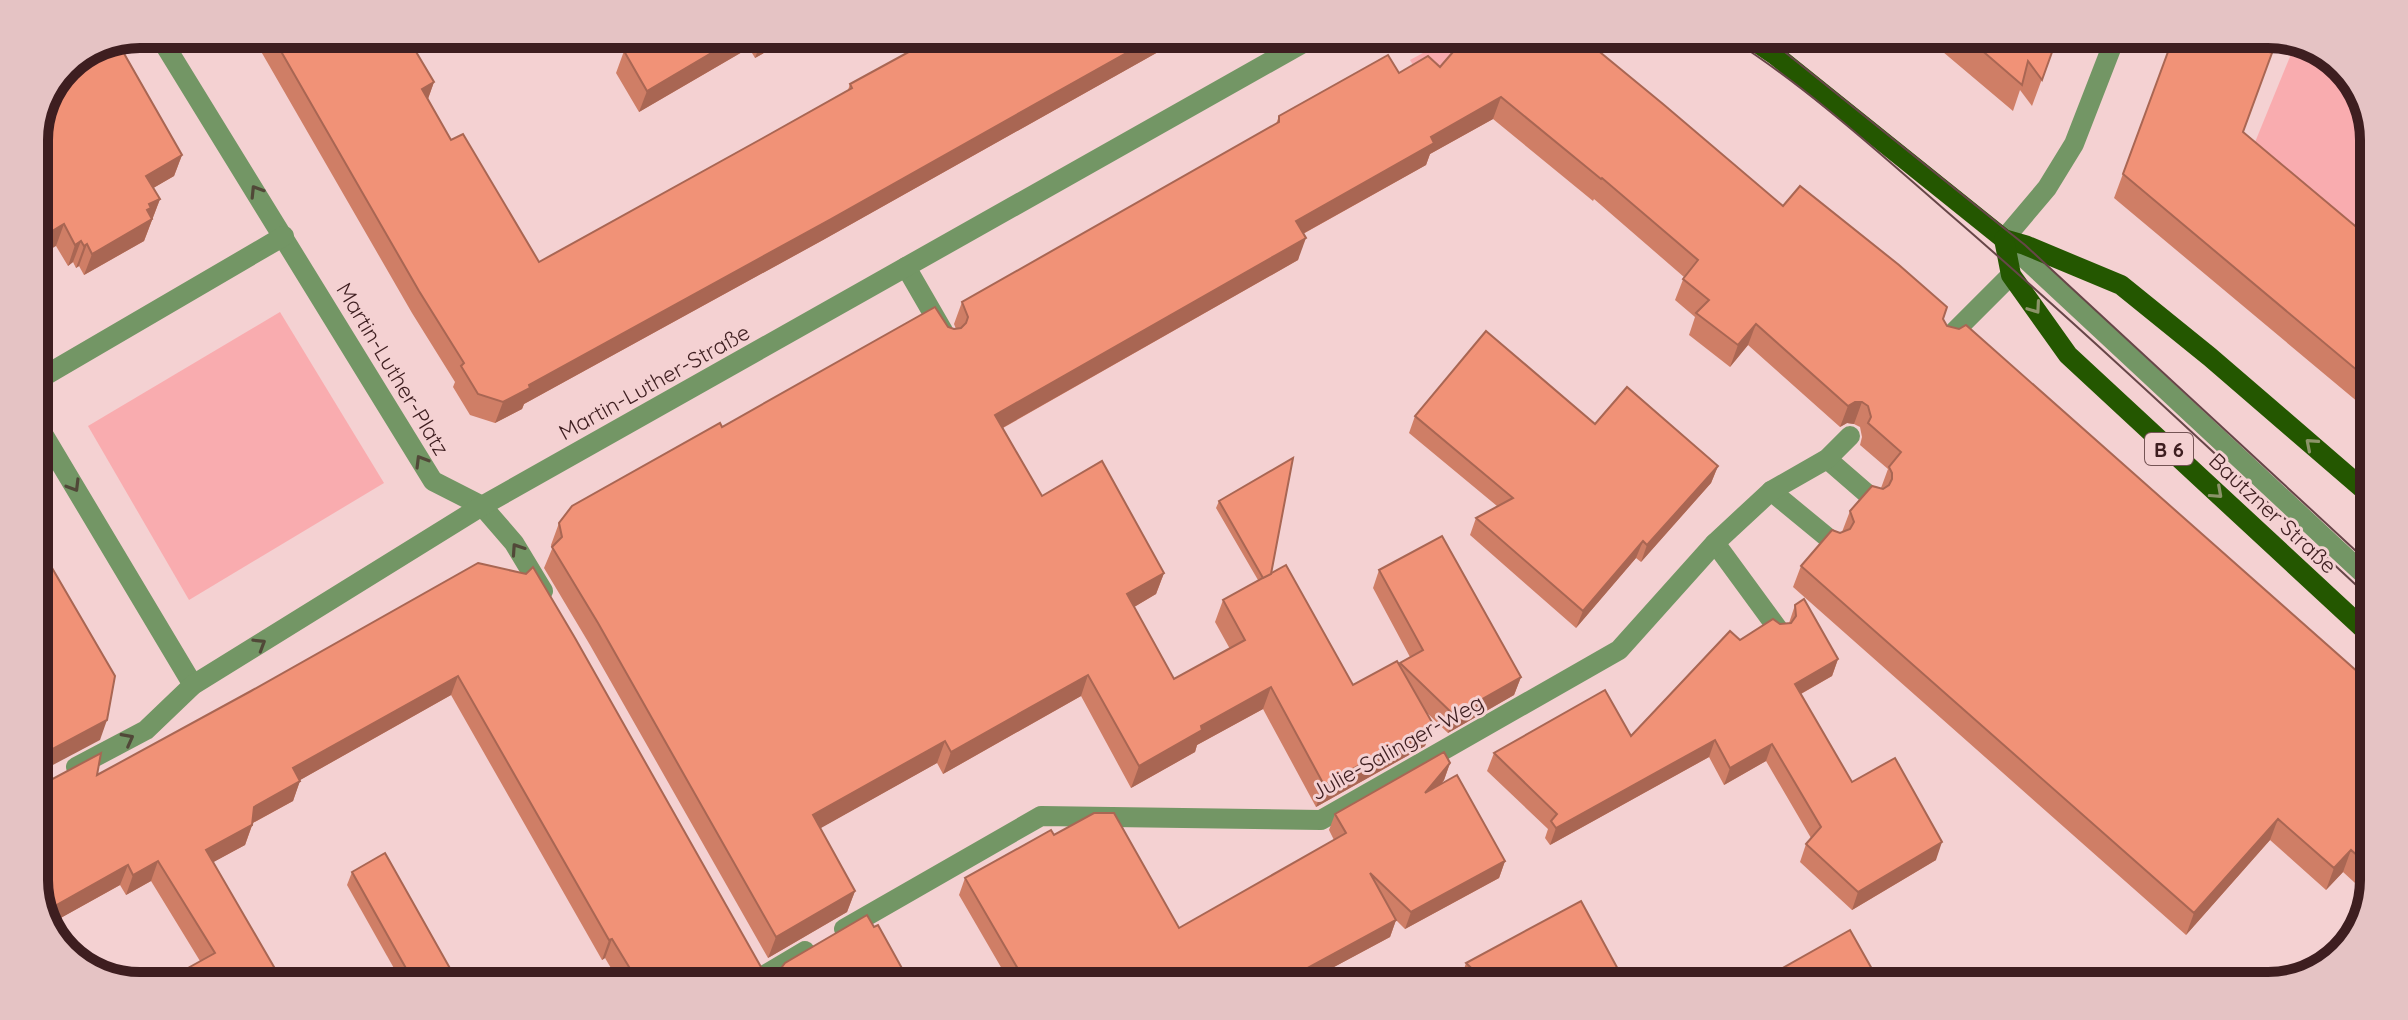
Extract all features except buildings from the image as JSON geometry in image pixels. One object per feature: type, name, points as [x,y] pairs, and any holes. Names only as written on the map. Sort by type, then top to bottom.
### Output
[{"type":"main road","points":[[1765,48],[2004,239],[2121,285],[2360,486]]},
{"type":"main road","name":"Bautzner Straße","points":[[2004,239],[2011,275],[2068,355],[2360,626]]},
{"type":"street","name":"Martin-Luther-Platz","points":[[167,48],[433,481],[482,506]]},
{"type":"street","name":"Martin-Luther-Straße","points":[[62,775],[146,730],[193,685],[482,506],[1294,48]]},
{"type":"street","points":[[2111,48],[2074,144],[2047,188],[2004,239],[2360,571]]},
{"type":"street","points":[[48,374],[284,236]]},
{"type":"street","points":[[906,267],[947,338]]},
{"type":"street","points":[[1948,338],[2011,275]]},
{"type":"street","name":"Julie-Salinger-Weg","points":[[763,972],[1041,816],[1321,820],[1619,650],[1715,543],[1771,491],[1827,459],[1850,436]]},
{"type":"street","points":[[48,442],[193,685]]},
{"type":"street","points":[[1827,459],[1872,498]]},
{"type":"street","points":[[1771,491],[1833,542]]},
{"type":"street","points":[[482,506],[514,543],[555,611]]},
{"type":"street","points":[[1715,543],[1778,629]]},
{"type":"shaded area","points":[[1432,48],[1480,48],[1420,77],[1410,60]]},
{"type":"shaded area","points":[[2292,52],[2324,67],[2344,89],[2358,122],[2360,243],[2251,152]]},
{"type":"shaded area","points":[[280,312],[384,483],[189,600],[88,426]]},
{"type":"tram line","points":[[1745,48],[1842,121],[1999,257],[2360,589]]},
{"type":"tram line","points":[[1780,48],[2025,245],[2360,555]]}]
